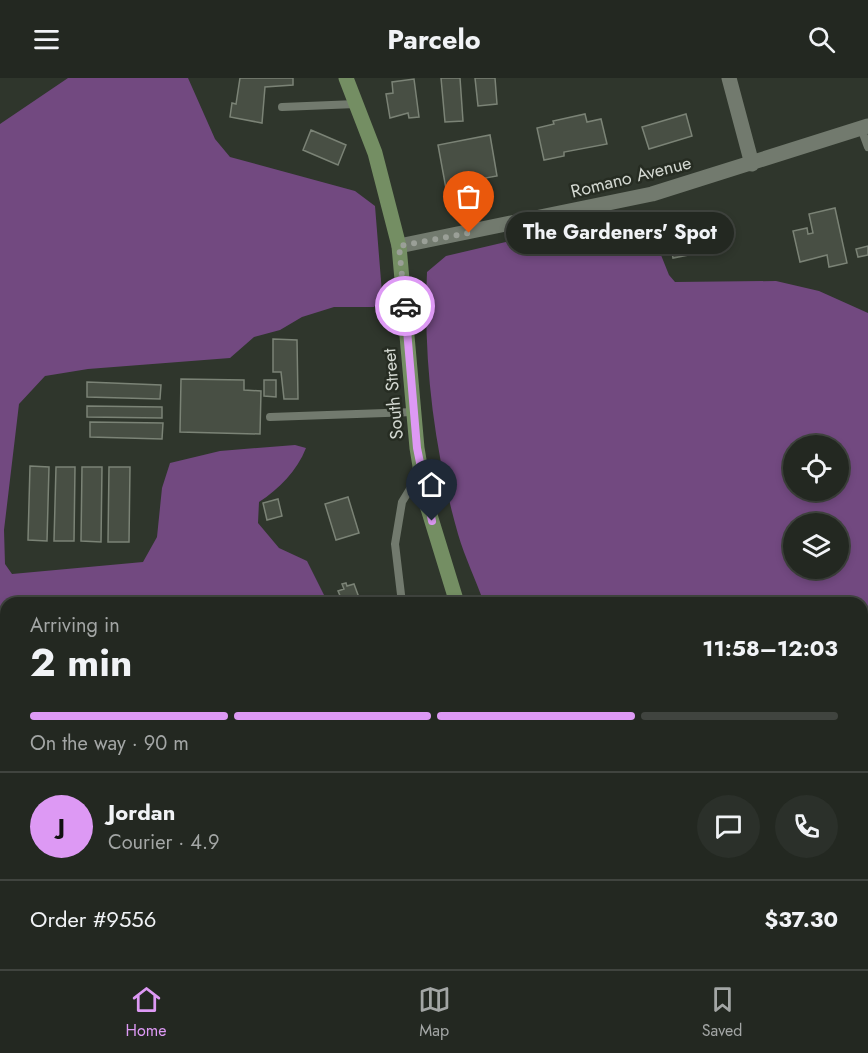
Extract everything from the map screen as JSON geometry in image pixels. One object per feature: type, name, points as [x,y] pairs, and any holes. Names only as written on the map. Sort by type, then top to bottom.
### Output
[{"type":"main road","name":"South Street","points":[[346,78],[375,153],[399,246],[421,471],[426,502],[455,597]]},
{"type":"street","points":[[729,78],[752,164]]},
{"type":"street","name":"Romano Avenue","points":[[399,246],[652,195],[865,127]]},
{"type":"lane","points":[[282,107],[356,104]]},
{"type":"lane","points":[[865,127],[868,147]]},
{"type":"lane","points":[[270,417],[414,412]]},
{"type":"lane","points":[[401,597],[395,544],[402,502],[421,471]]},
{"type":"shaded area","points":[[68,78],[188,78],[215,139],[230,157],[355,191],[375,206],[382,293],[374,307],[334,307],[302,317],[280,330],[254,337],[230,358],[88,369],[45,376],[19,404],[4,530],[5,564],[12,574],[143,562],[157,537],[162,488],[170,463],[220,451],[295,445],[306,448],[287,479],[259,502],[258,523],[279,548],[307,561],[324,597],[0,597],[0,124]]},
{"type":"shaded area","points":[[620,215],[638,216],[647,220],[669,275],[675,282],[776,281],[819,291],[868,313],[868,597],[482,597],[461,543],[442,470],[432,404],[426,305],[427,272],[446,256]]},
{"type":"building","points":[[240,78],[293,78],[293,85],[265,87],[262,123],[230,117],[232,103],[236,104]]},
{"type":"building","points":[[441,78],[460,78],[463,121],[445,122]]},
{"type":"building","points":[[475,78],[495,78],[497,104],[478,106]]},
{"type":"building","points":[[414,79],[419,117],[409,118],[408,113],[390,118],[386,94],[393,93],[392,82]]},
{"type":"building","points":[[585,114],[587,122],[601,119],[607,144],[564,152],[564,156],[544,160],[537,128],[554,124],[553,121]]},
{"type":"building","points":[[686,114],[692,136],[649,149],[642,127]]},
{"type":"building","points":[[311,130],[346,145],[338,165],[303,150]]},
{"type":"building","points":[[490,135],[497,176],[474,180],[477,200],[449,205],[438,145]]},
{"type":"building","points":[[835,208],[847,263],[829,267],[827,255],[800,262],[793,231],[807,228],[808,234],[813,233],[809,214]]},
{"type":"building","points":[[723,225],[727,243],[708,247],[709,251],[673,258],[668,233]]},
{"type":"building","points":[[868,246],[868,255],[858,257],[856,249]]},
{"type":"building","points":[[273,339],[297,340],[298,399],[284,399],[281,372],[273,372]]},
{"type":"building","points":[[181,379],[244,380],[244,390],[261,391],[260,434],[180,432]]},
{"type":"building","points":[[264,380],[276,380],[276,397],[264,396]]},
{"type":"building","points":[[87,382],[161,385],[160,399],[87,397]]},
{"type":"building","points":[[87,406],[162,407],[162,418],[87,417]]},
{"type":"building","points":[[90,422],[163,423],[162,439],[90,437]]},
{"type":"building","points":[[30,466],[49,467],[47,541],[28,540]]},
{"type":"building","points":[[56,467],[75,467],[74,541],[54,541]]},
{"type":"building","points":[[82,467],[102,467],[101,542],[81,541]]},
{"type":"building","points":[[109,467],[130,467],[129,542],[108,542]]},
{"type":"building","points":[[348,497],[359,533],[336,540],[325,504]]},
{"type":"building","points":[[278,499],[282,516],[267,520],[263,503]]},
{"type":"building","points":[[346,583],[347,586],[354,584],[359,597],[341,597],[338,591],[344,589],[342,584]]},
{"type":"way so far","points":[[405,306],[399,246],[469,233]]},
{"type":"place","name":"The Gardeners' Spot","points":[[469,233]]},
{"type":"route","points":[[405,306],[417,448],[426,502],[432,521]]}]
